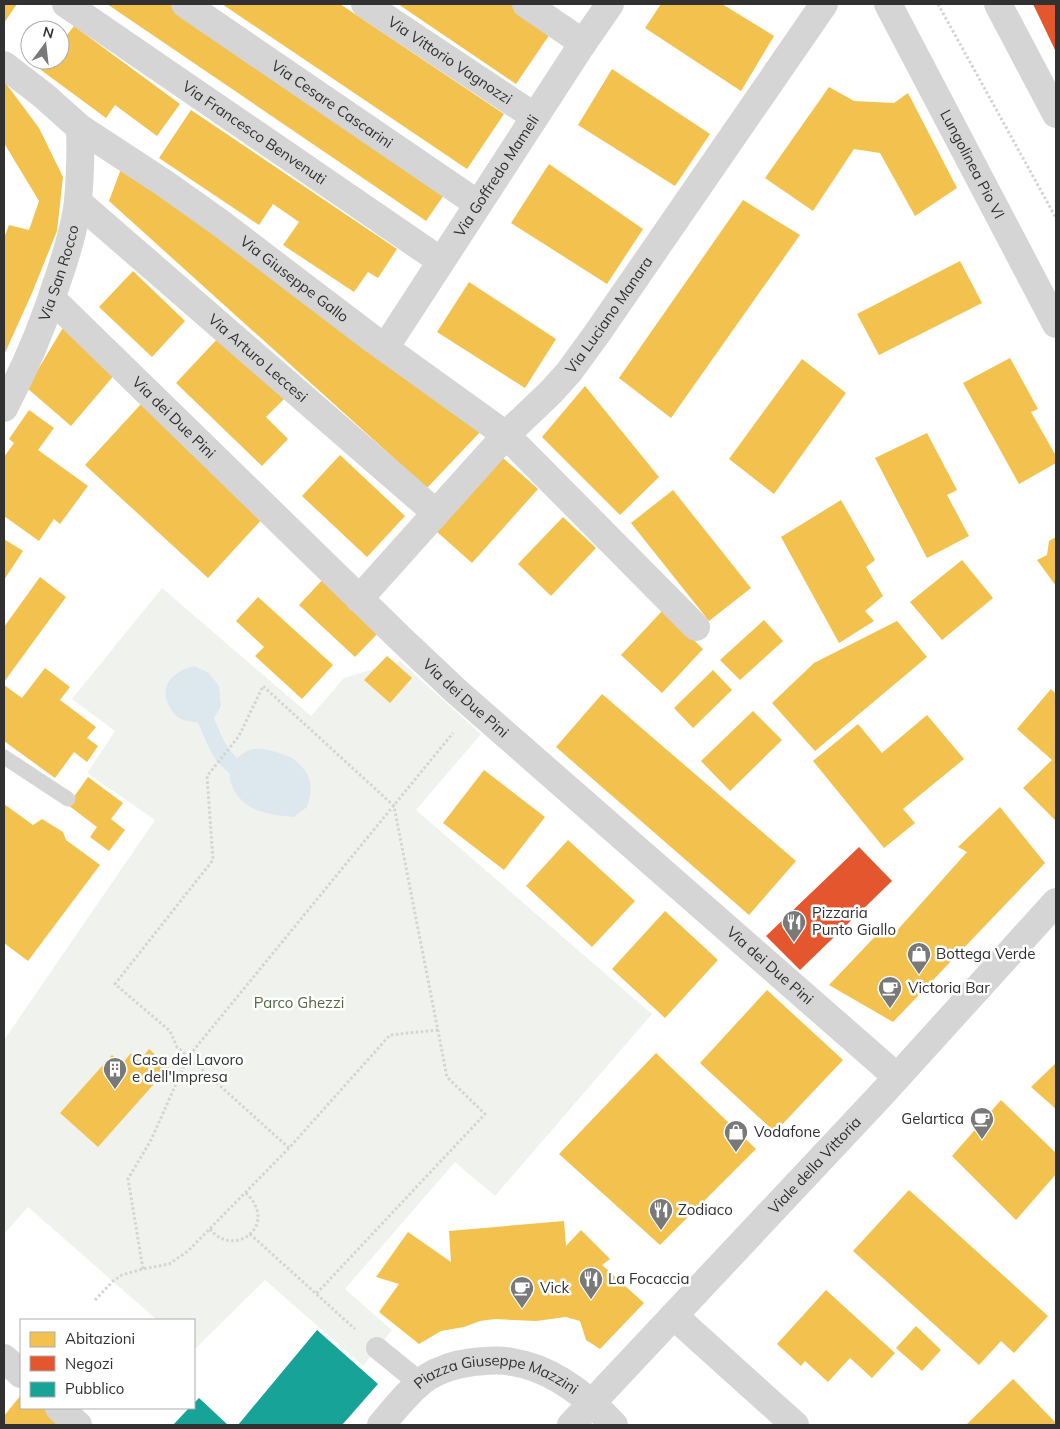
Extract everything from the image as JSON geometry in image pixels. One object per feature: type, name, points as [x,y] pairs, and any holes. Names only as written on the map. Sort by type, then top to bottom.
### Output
[{"type":"street","name":"Via Francesco Benvenuti","points":[[66,4],[441,261]]},
{"type":"street","name":"Via Cesare Cascarini","points":[[185,4],[478,204]]},
{"type":"street","name":"Via Vittorio Vagnozzi","points":[[365,4],[535,117]]},
{"type":"street","points":[[526,4],[583,43]]},
{"type":"street","name":"Via Goffredo Mameli","points":[[385,348],[610,4]]},
{"type":"street","name":"Via Luciano Manara","points":[[359,599],[506,435],[551,392],[582,356],[824,4]]},
{"type":"street","name":"Lungolinea Pio VI","points":[[888,4],[1056,324]]},
{"type":"street","points":[[998,4],[1056,114]]},
{"type":"street","name":"Via Giuseppe Gallo","points":[[4,65],[43,95],[80,128],[219,222],[385,348],[506,435],[696,627]]},
{"type":"street","name":"Via San Rocco","points":[[4,408],[33,347],[52,299],[71,237],[78,202],[81,151],[80,128]]},
{"type":"street","name":"Via Arturo Leccesi","points":[[78,202],[436,513]]},
{"type":"street","name":"Via dei Due Pini","points":[[52,299],[359,599],[474,708],[897,1077]]},
{"type":"street","name":"Viale della Vittoria","points":[[571,1425],[897,1077],[1056,902]]},
{"type":"street","points":[[674,1316],[795,1425]]},
{"type":"street","points":[[377,1348],[420,1382]]},
{"type":"street","points":[[4,1358],[20,1373]]},
{"type":"street","name":"Piazza Giuseppe Mazzini","points":[[381,1425],[420,1382],[438,1372],[461,1364],[484,1361],[511,1362],[542,1371],[592,1402],[614,1425]]},
{"type":"street","points":[[60,1409],[78,1425]]},
{"type":"lane","points":[[4,756],[68,799]]},
{"type":"path","points":[[938,4],[1056,218]]},
{"type":"path","points":[[289,1148],[177,1047],[170,1031],[115,984],[213,860],[207,776],[240,736],[262,686],[394,806],[447,1077],[485,1114],[316,1294]]},
{"type":"path","points":[[143,1268],[128,1179],[151,1140],[188,1057],[474,708]]},
{"type":"path","points":[[95,1300],[122,1275],[143,1268],[169,1264],[188,1252],[289,1148],[390,1034],[438,1030]]},
{"type":"path","points":[[210,1229],[214,1235],[230,1242],[250,1234],[257,1223],[256,1206],[245,1192]]},
{"type":"path","points":[[250,1234],[377,1348]]},
{"type":"green space","name":"Parco Ghezzi","points":[[162,588],[311,716],[344,678],[400,661],[481,734],[416,810],[652,1014],[495,1196],[455,1162],[345,1289],[392,1330],[363,1366],[265,1280],[195,1349],[195,1319],[156,1319],[28,1207],[4,1234],[4,1040],[155,820],[87,773],[115,731],[72,699]]},
{"type":"shaded area","points":[[194,666],[209,673],[219,686],[221,706],[214,718],[226,744],[237,758],[251,750],[268,750],[292,758],[305,771],[310,784],[309,799],[307,807],[294,817],[259,811],[244,802],[233,788],[230,774],[218,763],[210,750],[198,723],[181,719],[172,711],[166,698],[167,685],[175,675]]},
{"type":"building: Abitazioni","points":[[4,4],[17,4],[4,23]]},
{"type":"building: Abitazioni","points":[[107,4],[171,4],[446,192],[426,221]]},
{"type":"building: Abitazioni","points":[[222,4],[340,4],[504,114],[467,169]]},
{"type":"building: Abitazioni","points":[[398,4],[512,4],[552,31],[516,84]]},
{"type":"building: Abitazioni","points":[[661,4],[722,4],[774,36],[741,91],[645,28]]},
{"type":"building: Abitazioni","points":[[74,26],[180,104],[157,136],[115,105],[106,118],[41,70],[70,70],[70,31]]},
{"type":"building: Abitazioni","points":[[612,69],[710,134],[675,186],[578,125]]},
{"type":"building: Abitazioni","points":[[4,81],[39,128],[63,177],[57,231],[4,355],[4,238],[9,225],[29,230],[39,201],[4,143]]},
{"type":"building: Abitazioni","points":[[829,87],[854,101],[894,103],[908,93],[957,188],[915,216],[880,153],[854,149],[813,211],[765,178]]},
{"type":"building: Abitazioni","points":[[191,110],[397,249],[378,278],[368,272],[354,292],[283,245],[299,222],[273,204],[259,225],[159,158]]},
{"type":"building: Abitazioni","points":[[549,164],[643,229],[607,284],[511,223]]},
{"type":"building: Abitazioni","points":[[122,166],[481,431],[427,488],[109,201]]},
{"type":"building: Abitazioni","points":[[743,200],[800,235],[671,418],[619,378]]},
{"type":"building: Abitazioni","points":[[960,261],[982,303],[879,355],[857,314]]},
{"type":"building: Abitazioni","points":[[133,271],[185,321],[152,357],[99,307]]},
{"type":"building: Abitazioni","points":[[469,282],[556,339],[525,388],[437,332]]},
{"type":"building: Abitazioni","points":[[64,326],[116,373],[71,426],[27,388]]},
{"type":"building: Abitazioni","points":[[220,336],[285,398],[266,417],[288,439],[262,466],[176,383]]},
{"type":"building: Abitazioni","points":[[1010,358],[1038,409],[1031,412],[1056,456],[1056,463],[1019,484],[963,383]]},
{"type":"building: Abitazioni","points":[[802,359],[846,393],[774,494],[729,459]]},
{"type":"building: Abitazioni","points":[[585,386],[659,477],[620,515],[542,437]]},
{"type":"building: Abitazioni","points":[[142,403],[265,516],[208,578],[85,465]]},
{"type":"building: Abitazioni","points":[[29,410],[54,428],[38,450],[88,486],[60,524],[54,519],[39,541],[4,516],[4,457],[14,443],[9,439]]},
{"type":"building: Abitazioni","points":[[927,433],[957,490],[947,495],[969,536],[927,558],[875,458]]},
{"type":"building: Abitazioni","points":[[340,455],[405,516],[367,557],[302,496]]},
{"type":"building: Abitazioni","points":[[502,457],[538,489],[472,563],[436,531]]},
{"type":"building: Abitazioni","points":[[673,490],[751,588],[709,621],[631,523]]},
{"type":"building: Abitazioni","points":[[841,500],[875,560],[866,567],[883,596],[865,611],[874,621],[839,643],[781,537]]},
{"type":"building: Abitazioni","points":[[563,517],[596,548],[551,596],[518,564]]},
{"type":"building: Abitazioni","points":[[1056,537],[1056,586],[1037,560],[1047,555],[1049,541]]},
{"type":"building: Abitazioni","points":[[4,539],[23,551],[4,580]]},
{"type":"building: Abitazioni","points":[[962,560],[993,598],[942,640],[910,602]]},
{"type":"building: Abitazioni","points":[[326,576],[382,629],[355,657],[299,605]]},
{"type":"building: Abitazioni","points":[[40,577],[66,597],[4,682],[4,627]]},
{"type":"building: Abitazioni","points":[[258,597],[333,665],[302,699],[255,656],[264,647],[236,621]]},
{"type":"building: Abitazioni","points":[[663,610],[703,649],[662,693],[621,655]]},
{"type":"building: Abitazioni","points":[[764,620],[783,641],[740,680],[720,660]]},
{"type":"building: Abitazioni","points":[[897,621],[927,657],[815,751],[772,703],[814,663]]},
{"type":"building: Abitazioni","points":[[387,656],[412,678],[390,703],[364,680]]},
{"type":"building: Abitazioni","points":[[45,668],[70,687],[60,700],[96,727],[87,738],[98,746],[87,762],[74,752],[55,778],[4,741],[4,685],[22,698]]},
{"type":"building: Abitazioni","points":[[713,670],[732,690],[693,728],[674,708]]},
{"type":"building: Abitazioni","points":[[1051,689],[1056,694],[1056,821],[1023,788],[1052,760],[1017,729]]},
{"type":"building: Abitazioni","points":[[602,694],[796,861],[749,915],[556,747]]},
{"type":"building: Abitazioni","points":[[753,711],[782,740],[730,791],[701,761]]},
{"type":"building: Abitazioni","points":[[927,715],[964,759],[903,809],[915,823],[884,848],[813,761],[858,724],[882,753]]},
{"type":"building: Abitazioni","points":[[484,770],[545,817],[504,870],[443,823]]},
{"type":"building: Abitazioni","points":[[88,777],[123,803],[111,819],[125,830],[109,851],[90,837],[97,827],[68,805]]},
{"type":"building: Abitazioni","points":[[4,804],[33,825],[42,819],[63,832],[66,840],[100,865],[28,961],[4,943]]},
{"type":"building: Abitazioni","points":[[1000,807],[1045,863],[893,1022],[829,985],[886,925],[893,935],[967,852],[958,847]]},
{"type":"building: Abitazioni","points":[[568,840],[635,901],[592,947],[526,886]]},
{"type":"building: Abitazioni","points":[[665,911],[718,960],[665,1018],[612,969]]},
{"type":"building: Abitazioni","points":[[767,990],[843,1060],[775,1132],[700,1063]]},
{"type":"building: Abitazioni","name":"Casa del Lavoro e dell'Impresa","points":[[149,1049],[169,1067],[98,1147],[60,1113],[112,1055],[122,1064],[131,1053],[139,1061]]},
{"type":"building: Abitazioni","points":[[656,1053],[756,1149],[660,1245],[559,1154]]},
{"type":"building: Abitazioni","points":[[1056,1063],[1056,1109],[1031,1087]]},
{"type":"building: Abitazioni","points":[[1001,1100],[1056,1153],[1056,1174],[1016,1220],[952,1156]]},
{"type":"building: Abitazioni","points":[[909,1190],[1048,1316],[1014,1353],[1001,1341],[979,1365],[853,1251]]},
{"type":"building: Abitazioni","points":[[564,1221],[566,1246],[581,1230],[610,1259],[602,1265],[644,1303],[600,1349],[586,1340],[580,1321],[566,1317],[536,1321],[495,1319],[480,1321],[464,1327],[441,1331],[419,1344],[379,1312],[399,1284],[376,1277],[408,1232],[451,1262],[449,1231]]},
{"type":"building: Abitazioni","points":[[826,1290],[895,1353],[872,1378],[850,1358],[828,1382],[805,1361],[801,1366],[777,1344]]},
{"type":"building: Abitazioni","points":[[916,1326],[941,1350],[922,1371],[896,1348]]},
{"type":"building: Abitazioni","points":[[1013,1379],[1056,1425],[966,1425]]},
{"type":"building: Abitazioni","points":[[20,1396],[20,1409],[46,1409],[63,1425],[4,1425],[4,1416]]},
{"type":"building: Negozi","points":[[1033,4],[1056,4],[1056,52]]},
{"type":"building: Negozi","points":[[859,847],[892,881],[800,970],[766,936]]},
{"type":"building: Pubblico","points":[[317,1330],[378,1384],[342,1425],[238,1425]]},
{"type":"building: Pubblico","points":[[199,1398],[228,1425],[173,1425],[188,1409],[195,1409],[195,1402]]},
{"type":"place","name":"Pizzaria Punto Giallo","points":[[794,943]]},
{"type":"place","name":"Bottega Verde","points":[[919,975]]},
{"type":"place","name":"Victoria Bar","points":[[890,1009]]},
{"type":"place","name":"Casa del Lavoro e dell'Impresa","points":[[115,1090]]},
{"type":"place","name":"Gelartica","points":[[982,1140]]},
{"type":"place","name":"Vodafone","points":[[736,1153]]},
{"type":"place","name":"Zodiaco","points":[[661,1231]]},
{"type":"place","name":"La Focaccia","points":[[591,1300]]},
{"type":"place","name":"Vick","points":[[522,1309]]}]
